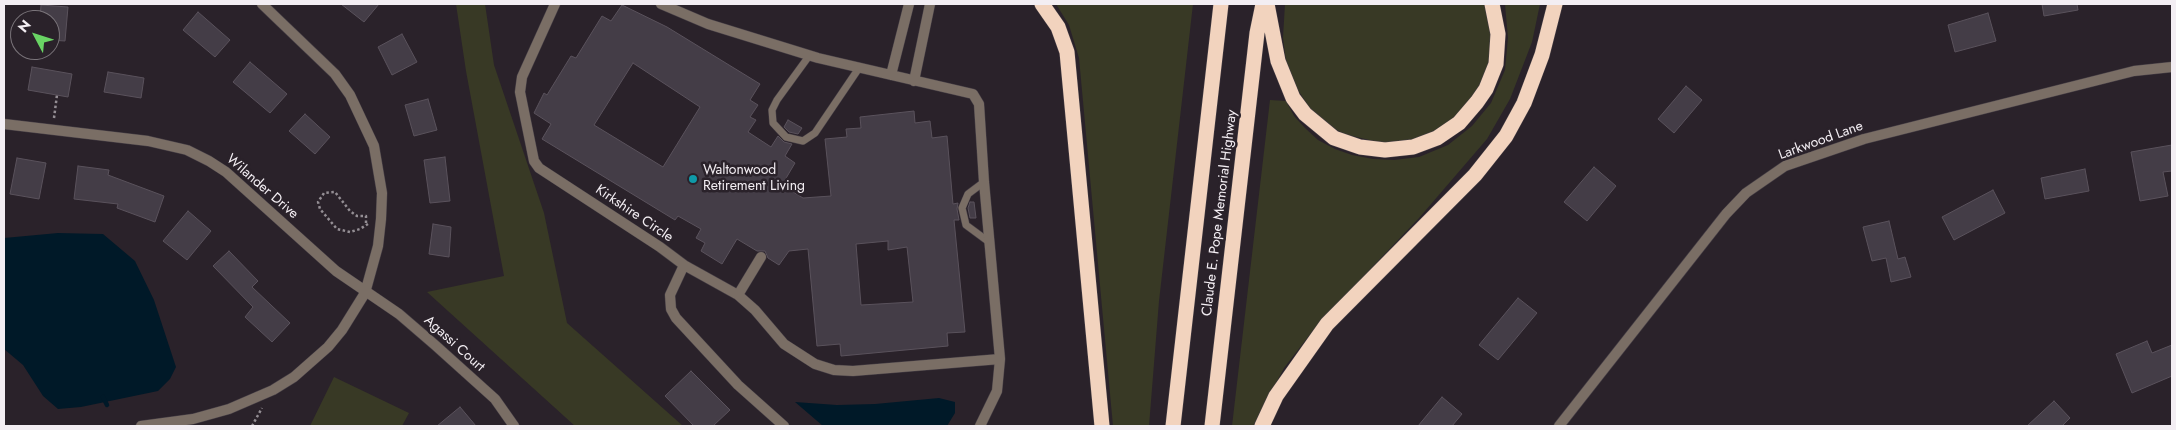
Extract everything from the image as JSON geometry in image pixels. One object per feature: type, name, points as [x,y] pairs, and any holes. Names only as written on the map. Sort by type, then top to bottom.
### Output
[{"type":"highway","points":[[1042,4],[1058,27],[1067,52],[1102,426]]},
{"type":"highway","name":"Claude E. Pope Memorial Highway","points":[[1173,426],[1221,4]]},
{"type":"highway","name":"Claude E. Pope Memorial Highway","points":[[1212,426],[1257,33],[1263,4]]},
{"type":"highway","points":[[1268,4],[1278,61],[1293,98],[1305,114],[1334,138],[1360,147],[1385,150],[1413,147],[1437,138],[1459,123],[1477,102],[1486,89],[1496,64],[1498,34],[1492,4]]},
{"type":"highway","points":[[1262,426],[1276,396],[1327,324],[1475,175],[1506,136],[1524,103],[1542,55],[1555,4]]},
{"type":"street","points":[[141,426],[193,418],[220,411],[273,390],[294,377],[328,347],[342,330],[365,293],[378,246],[381,219],[382,193],[374,146],[350,96],[335,74],[262,4]]},
{"type":"street","name":"Kirkshire Circle","points":[[555,4],[522,77],[520,92],[534,161],[539,168],[660,247],[684,265],[738,295],[755,310],[784,344],[799,356],[814,364],[834,370],[853,371],[1000,359]]},
{"type":"street","points":[[661,4],[708,24],[810,56],[972,94],[979,104],[1000,359],[997,391],[980,426]]},
{"type":"street","points":[[891,75],[909,4]]},
{"type":"street","points":[[914,81],[930,4]]},
{"type":"street","name":"Larkwood Lane","points":[[1559,426],[1726,214],[1746,194],[1785,166],[1864,139],[2134,71],[2172,67]]},
{"type":"street","name":"Wilander Drive","points":[[4,124],[148,141],[187,150],[226,172],[336,271],[365,293]]},
{"type":"street","points":[[738,295],[761,257]]},
{"type":"street","points":[[684,265],[670,295],[671,309],[676,318],[738,385],[784,426]]},
{"type":"street","name":"Agassi Court","points":[[365,293],[399,314],[442,351],[495,399],[514,426]]},
{"type":"lane","points":[[810,56],[777,100],[772,110],[773,123],[786,137],[803,141],[815,133],[859,68]]},
{"type":"lane","points":[[984,182],[968,194],[962,208],[966,225],[989,242]]},
{"type":"path","points":[[52,129],[57,95]]},
{"type":"path","points":[[335,192],[350,211],[357,216],[366,216],[367,224],[360,230],[350,232],[337,229],[320,209],[318,202],[324,193],[335,192]]},
{"type":"green space","points":[[456,4],[485,4],[494,65],[544,213],[567,323],[683,426],[575,426],[427,292],[504,276],[466,71]]},
{"type":"green space","points":[[1056,4],[1193,4],[1159,301],[1149,426],[1113,426],[1079,58],[1069,25]]},
{"type":"green space","points":[[1285,4],[1485,4],[1489,19],[1491,41],[1489,60],[1484,78],[1472,99],[1458,115],[1440,129],[1424,137],[1404,142],[1382,143],[1344,134],[1325,123],[1309,107],[1298,90],[1286,61],[1283,38]]},
{"type":"green space","points":[[1505,4],[1540,4],[1532,42],[1510,99],[1487,139],[1419,218],[1318,324],[1284,368],[1253,426],[1232,426],[1270,100],[1286,101],[1294,116],[1305,128],[1318,140],[1335,149],[1373,159],[1394,160],[1419,157],[1448,145],[1472,126],[1491,103],[1505,70],[1508,38]]},
{"type":"green space","points":[[334,377],[409,413],[402,426],[310,426]]},
{"type":"water","points":[[58,233],[103,234],[135,261],[154,300],[176,367],[170,379],[158,391],[81,407],[58,409],[43,396],[23,365],[4,349],[4,238]]},
{"type":"water","points":[[939,398],[955,402],[955,413],[947,426],[823,426],[795,402],[837,405],[875,404]]},
{"type":"building","points":[[341,4],[379,4],[364,22]]},
{"type":"building","points":[[2042,4],[2077,4],[2078,10],[2044,16]]},
{"type":"building","points":[[41,5],[68,7],[65,41],[60,41],[60,10],[41,10]]},
{"type":"building","name":"Waltonwood Retirement Living","points":[[622,5],[667,27],[760,84],[750,100],[758,105],[750,117],[756,120],[748,132],[771,147],[778,136],[784,142],[792,144],[785,156],[795,163],[782,185],[803,198],[831,196],[825,139],[847,137],[846,129],[861,128],[860,117],[914,111],[915,123],[930,121],[932,138],[947,136],[953,204],[958,203],[959,220],[954,220],[965,332],[947,333],[948,346],[841,356],[840,344],[817,346],[808,249],[789,251],[779,265],[768,258],[765,251],[757,251],[737,239],[722,264],[701,251],[705,243],[696,238],[701,229],[678,216],[675,220],[542,139],[551,124],[534,113],[544,93],[547,95],[571,56],[576,58],[602,16],[611,21]],"holes":[[[633,63],[700,107],[663,167],[594,125]],[[888,241],[888,250],[907,247],[913,302],[861,305],[856,244]]]},
{"type":"building","points":[[198,12],[230,40],[215,57],[183,30]]},
{"type":"building","points":[[1988,13],[1996,41],[1955,52],[1948,25]]},
{"type":"building","points":[[402,34],[417,62],[392,75],[378,47]]},
{"type":"building","points":[[250,62],[287,94],[270,113],[233,82]]},
{"type":"building","points":[[32,67],[72,74],[68,97],[28,90]]},
{"type":"building","points":[[108,72],[144,78],[141,98],[104,92]]},
{"type":"building","points":[[1686,86],[1702,100],[1674,133],[1658,119]]},
{"type":"building","points":[[428,99],[437,130],[414,136],[405,105]]},
{"type":"building","points":[[305,114],[330,137],[315,154],[289,131]]},
{"type":"building","points":[[788,120],[802,128],[798,134],[789,132],[784,127]]},
{"type":"building","points":[[2172,145],[2172,171],[2163,172],[2168,196],[2140,201],[2131,152]]},
{"type":"building","points":[[445,157],[450,201],[430,203],[424,160]]},
{"type":"building","points":[[17,158],[46,163],[39,199],[10,194]]},
{"type":"building","points":[[78,166],[109,170],[108,175],[164,196],[155,222],[117,208],[118,204],[74,199]]},
{"type":"building","points":[[1594,167],[1616,186],[1587,221],[1564,202]]},
{"type":"building","points":[[2085,169],[2089,191],[2045,199],[2041,178]]},
{"type":"building","points":[[1993,190],[2005,213],[1954,240],[1942,217]]},
{"type":"building","points":[[970,202],[974,202],[976,218],[970,218],[968,208]]},
{"type":"building","points":[[188,211],[211,231],[187,260],[163,241]]},
{"type":"building","points":[[1889,221],[1898,259],[1905,257],[1911,277],[1891,282],[1886,258],[1872,261],[1863,227]]},
{"type":"building","points":[[433,224],[451,227],[449,257],[429,254]]},
{"type":"building","points":[[229,251],[258,281],[252,287],[290,323],[272,342],[245,317],[253,307],[213,266]]},
{"type":"building","points":[[1518,298],[1537,313],[1498,360],[1479,345]]},
{"type":"building","points":[[2147,341],[2152,353],[2172,345],[2172,376],[2132,393],[2116,354]]},
{"type":"building","points":[[691,371],[730,410],[713,426],[694,426],[665,396]]},
{"type":"building","points":[[1442,397],[1462,414],[1452,426],[1418,426]]},
{"type":"building","points":[[2054,401],[2070,418],[2062,426],[2027,426]]},
{"type":"building","points":[[460,407],[476,426],[437,426]]},
{"type":"waterway","points":[[103,397],[107,405]]},
{"type":"place","name":"Waltonwood Retirement Living","points":[[693,179]]}]
